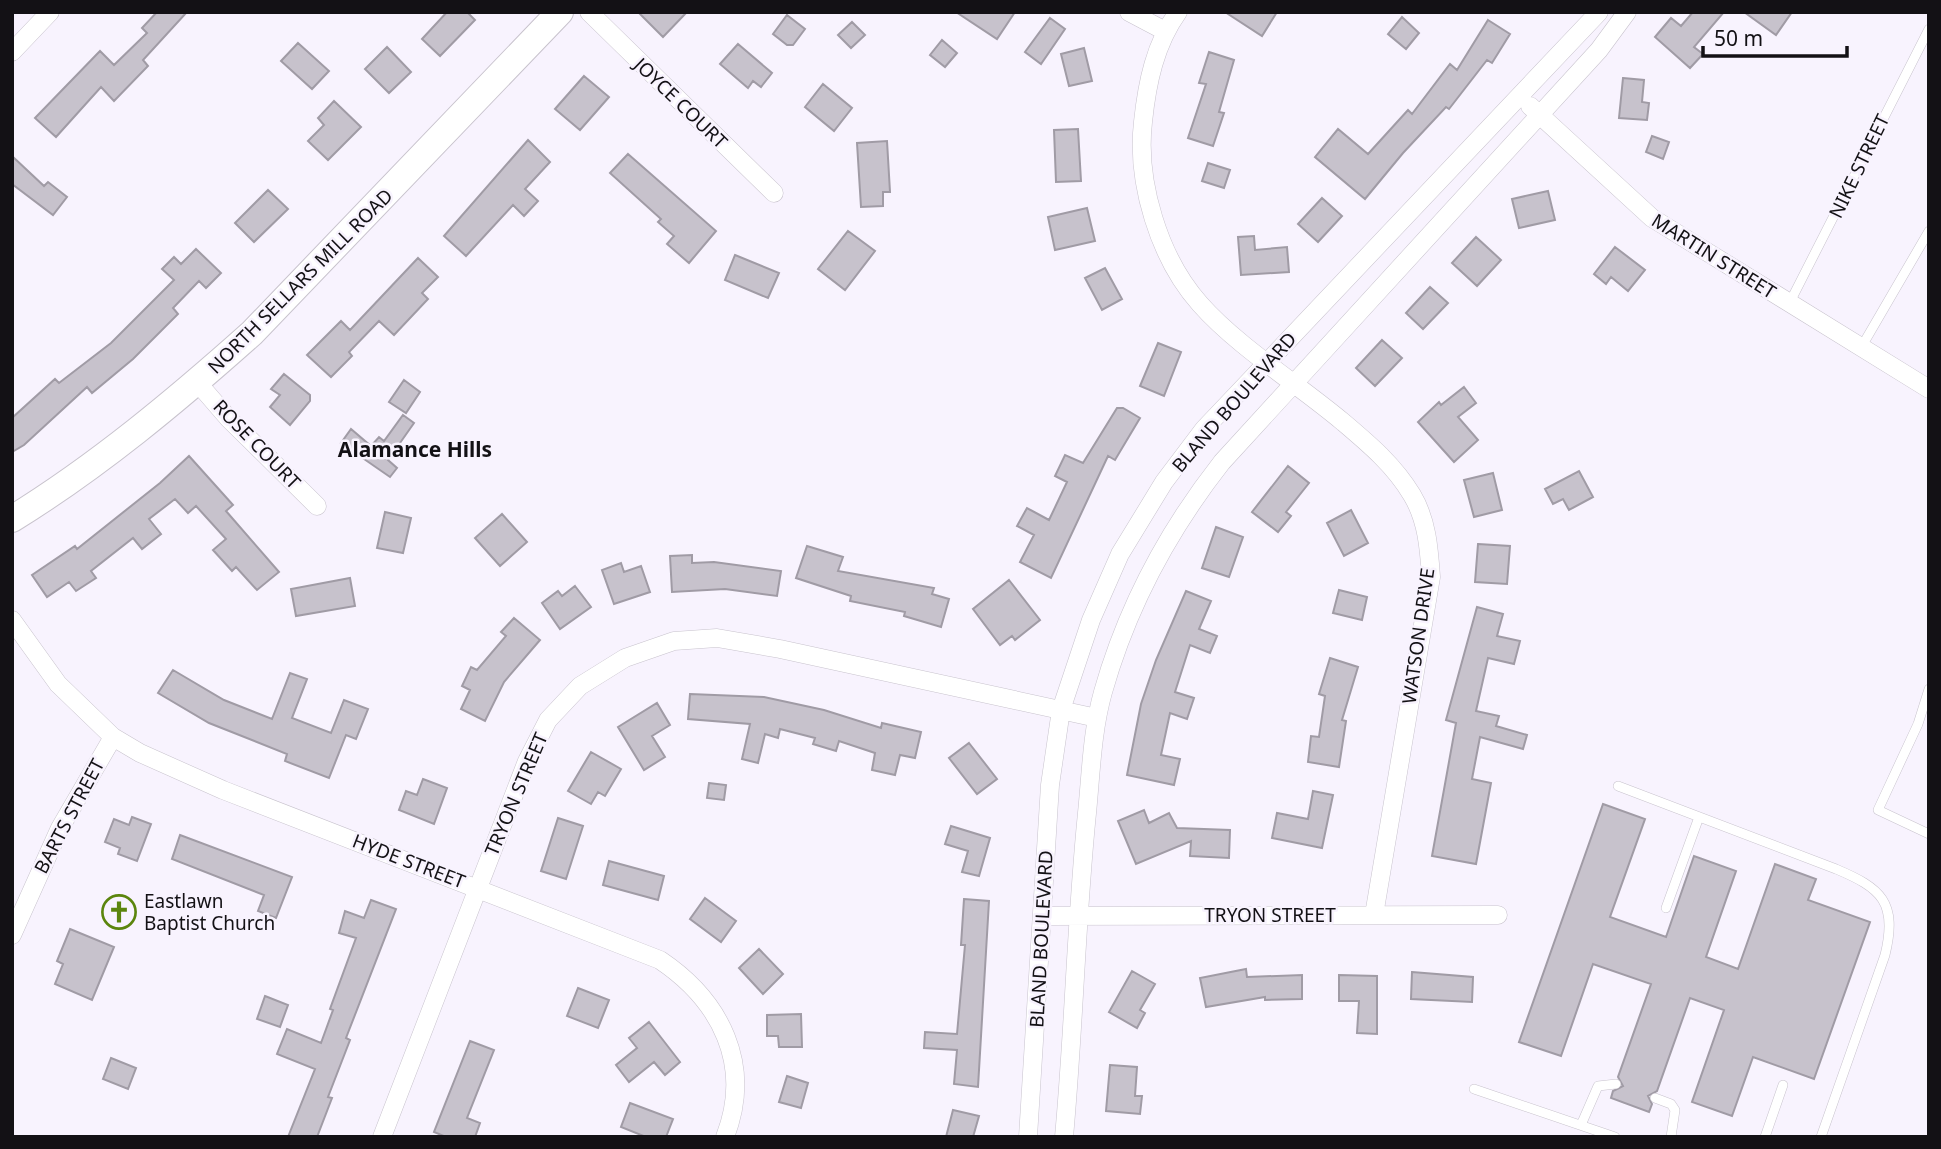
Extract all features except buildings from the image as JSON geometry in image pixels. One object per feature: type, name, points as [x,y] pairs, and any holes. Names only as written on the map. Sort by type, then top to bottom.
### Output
[{"type":"street","points":[[12,52],[50,12]]},
{"type":"street","name":"NORTH SELLARS MILL ROAD","points":[[12,519],[94,462],[197,382],[251,333],[560,12]]},
{"type":"street","name":"JOYCE COURT","points":[[589,12],[774,193]]},
{"type":"street","points":[[1129,12],[1164,31]]},
{"type":"street","name":"WATSON DRIVE","points":[[1178,12],[1164,31],[1147,85],[1140,140],[1146,191],[1168,254],[1198,303],[1296,383],[1396,471],[1413,497],[1429,546],[1431,576],[1374,915]]},
{"type":"street","name":"BLAND BOULEVARD","points":[[1028,1137],[1050,785],[1061,710],[1091,620],[1120,554],[1139,520],[1204,429],[1599,12]]},
{"type":"street","name":"BLAND BOULEVARD","points":[[1064,1137],[1077,916],[1097,718],[1121,636],[1164,545],[1222,462],[1539,112],[1599,50],[1627,12]]},
{"type":"street","name":"MARTIN STREET","points":[[1519,97],[1539,112],[1652,218],[1929,389]]},
{"type":"street","name":"ROSE COURT","points":[[197,382],[229,419],[317,506]]},
{"type":"street","name":"HYDE STREET","points":[[12,620],[58,684],[113,737],[181,773],[660,960],[691,983],[715,1014],[730,1049],[735,1100],[725,1137]]},
{"type":"street","name":"TRYON STREET","points":[[382,1137],[527,761],[548,720],[580,686],[625,658],[674,641],[717,638],[780,649],[1097,718]]},
{"type":"street","name":"BARTS STREET","points":[[12,935],[60,828],[113,737]]},
{"type":"street","name":"TRYON STREET","points":[[1043,916],[1498,915]]},
{"type":"lane","name":"NIKE STREET","points":[[1790,302],[1929,29]]},
{"type":"lane","points":[[1862,346],[1929,231]]},
{"type":"lane","points":[[1928,695],[1918,724],[1878,810],[1929,834]]},
{"type":"lane","points":[[1618,786],[1862,880],[1877,890],[1887,906],[1889,927],[1885,955],[1821,1137]]},
{"type":"lane","points":[[1667,908],[1699,817]]},
{"type":"lane","points":[[1581,1125],[1598,1086],[1616,1084]]},
{"type":"lane","points":[[1765,1137],[1783,1085]]},
{"type":"lane","points":[[1474,1089],[1615,1137]]},
{"type":"lane","points":[[1654,1098],[1671,1104],[1675,1110],[1671,1137]]},
{"type":"place","name":"Eastlawn Baptist Church","points":[[119,912]]},
{"type":"district","name":"Alamance Hills","points":[[415,449]]}]
